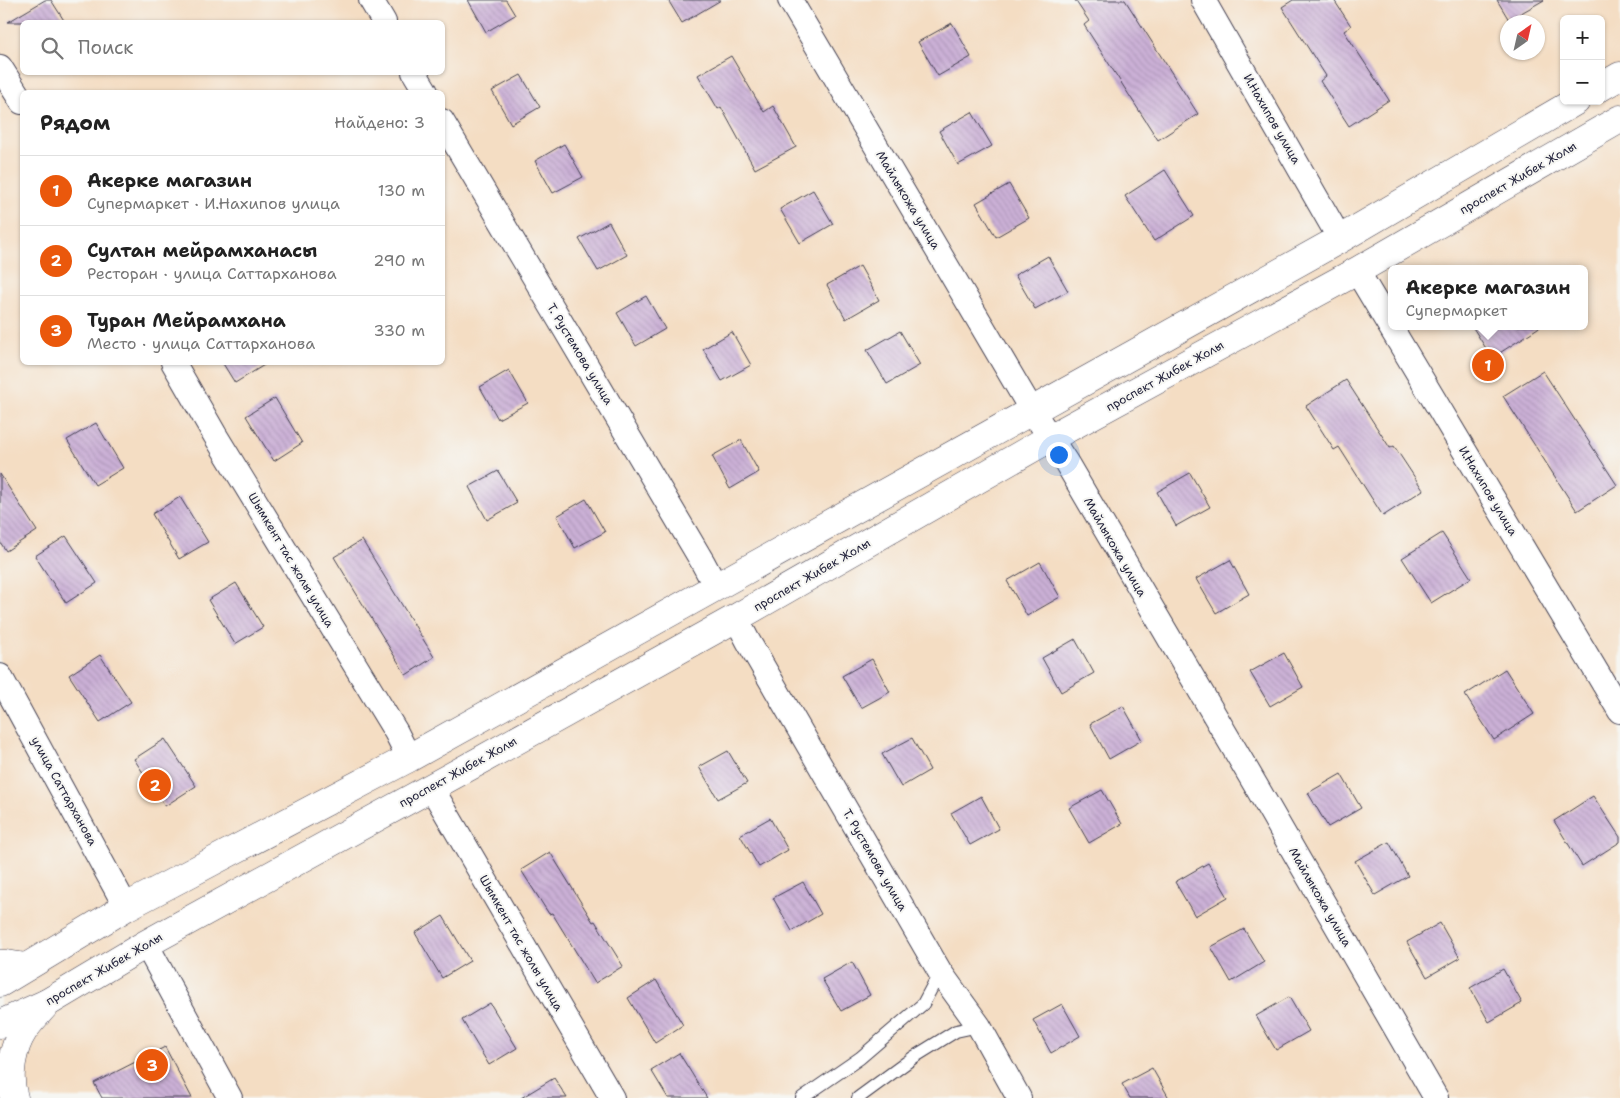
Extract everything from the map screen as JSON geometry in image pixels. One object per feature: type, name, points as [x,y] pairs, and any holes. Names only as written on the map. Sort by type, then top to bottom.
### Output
[{"type":"street","points":[[371,0],[383,20]]},
{"type":"street","name":"Майлыкожа улица","points":[[790,0],[1259,791],[1436,1098]]},
{"type":"street","name":"И.Нахипов улица","points":[[1203,0],[1340,239]]},
{"type":"street","points":[[0,67],[20,99]]},
{"type":"street","points":[[416,75],[425,90]]},
{"type":"street","points":[[1605,84],[1620,76]]},
{"type":"street","points":[[0,982],[13,966],[410,758],[1340,239],[1569,105]]},
{"type":"street","name":"проспект Жибек Жолы","points":[[0,1024],[47,1003],[146,944],[736,618],[1050,438],[1357,271],[1620,118]]},
{"type":"street","name":"Т. Рустемова улица","points":[[445,126],[716,587]]},
{"type":"street","name":"И.Нахипов улица","points":[[1357,271],[1388,323]]},
{"type":"street","name":"И.Нахипов улица","points":[[1392,330],[1620,711]]},
{"type":"street","name":"Шымкент тас жолы улица","points":[[175,365],[410,758]]},
{"type":"street","name":"Т. Рустемова улица","points":[[736,618],[940,972],[979,1026],[1019,1098]]},
{"type":"street","name":"улица Саттарханова","points":[[3,688],[126,907]]},
{"type":"street","name":"Шымкент тас жолы улица","points":[[431,787],[612,1098]]},
{"type":"street","points":[[146,944],[230,1098]]},
{"type":"street","points":[[14,1098],[11,1066],[14,1052],[23,1030],[47,1003]]},
{"type":"lane","points":[[802,1098],[860,1058],[923,1004],[940,972]]},
{"type":"lane","points":[[858,1098],[914,1057],[956,1031],[979,1026]]},
{"type":"building","points":[[45,0],[51,0],[64,20],[20,20],[20,22],[8,22]]},
{"type":"building","points":[[468,0],[506,0],[515,15],[486,32]]},
{"type":"building","points":[[668,0],[721,0],[682,23]]},
{"type":"building","points":[[1075,0],[1125,0],[1198,114],[1158,140],[1084,25],[1089,21]]},
{"type":"building","points":[[1293,0],[1334,0],[1351,26],[1344,31],[1389,100],[1349,126],[1320,81],[1326,76],[1282,7]]},
{"type":"building","points":[[1497,0],[1544,0],[1518,15],[1506,15]]},
{"type":"building","points":[[952,23],[971,57],[938,76],[918,42]]},
{"type":"building","points":[[731,56],[764,112],[773,106],[796,147],[755,169],[721,107],[718,109],[698,75]]},
{"type":"building","points":[[521,75],[540,107],[511,124],[492,91]]},
{"type":"building","points":[[972,112],[992,146],[958,165],[939,131]]},
{"type":"building","points":[[564,144],[583,177],[553,193],[535,161]]},
{"type":"building","points":[[1165,170],[1194,216],[1154,241],[1125,196]]},
{"type":"building","points":[[1009,184],[1029,218],[996,237],[976,203]]},
{"type":"building","points":[[813,190],[833,224],[800,243],[780,209]]},
{"type":"building","points":[[609,222],[627,255],[598,271],[579,239]]},
{"type":"building","points":[[1048,256],[1068,291],[1035,309],[1015,275]]},
{"type":"building","points":[[860,266],[879,300],[846,319],[827,285]]},
{"type":"building","points":[[646,296],[665,329],[636,346],[617,313]]},
{"type":"building","points":[[1474,330],[1535,330],[1492,358]]},
{"type":"building","points":[[900,331],[920,365],[887,384],[867,350]]},
{"type":"building","points":[[732,332],[751,365],[722,381],[703,349]]},
{"type":"building","points":[[224,365],[264,365],[235,383]]},
{"type":"building","points":[[509,370],[528,403],[498,419],[480,387]]},
{"type":"building","points":[[1543,371],[1617,485],[1577,511],[1503,396]]},
{"type":"building","points":[[1346,380],[1390,448],[1394,446],[1423,490],[1383,516],[1339,447],[1334,450],[1306,406]]},
{"type":"building","points":[[275,398],[302,443],[274,461],[246,416]]},
{"type":"building","points":[[96,423],[123,468],[95,485],[67,440]]},
{"type":"building","points":[[741,440],[759,472],[730,489],[712,456]]},
{"type":"building","points":[[498,471],[517,503],[487,520],[469,487]]},
{"type":"building","points":[[1190,473],[1210,507],[1176,526],[1157,492]]},
{"type":"building","points":[[0,474],[37,531],[6,551],[0,542]]},
{"type":"building","points":[[180,497],[208,542],[179,559],[152,514]]},
{"type":"building","points":[[586,499],[605,532],[575,548],[557,516]]},
{"type":"building","points":[[1442,533],[1471,578],[1431,603],[1402,558]]},
{"type":"building","points":[[66,536],[97,583],[66,603],[35,556]]},
{"type":"building","points":[[362,540],[434,657],[406,675],[334,557]]},
{"type":"building","points":[[1230,560],[1249,594],[1216,613],[1196,579]]},
{"type":"building","points":[[1040,562],[1060,597],[1027,616],[1007,581]]},
{"type":"building","points":[[236,583],[263,627],[235,644],[208,600]]},
{"type":"building","points":[[1075,639],[1094,673],[1061,692],[1042,658]]},
{"type":"building","points":[[1284,653],[1303,687],[1270,706],[1250,672]]},
{"type":"building","points":[[100,655],[131,702],[100,722],[69,675]]},
{"type":"building","points":[[872,659],[890,692],[861,708],[842,676]]},
{"type":"building","points":[[1505,669],[1534,714],[1494,740],[1465,695]]},
{"type":"building","points":[[1123,706],[1142,740],[1109,759],[1090,724]]},
{"type":"building","points":[[912,738],[930,770],[901,787],[882,754]]},
{"type":"building","points":[[165,739],[196,786],[165,806],[134,759]]},
{"type":"building","points":[[728,751],[747,783],[718,799],[699,767]]},
{"type":"building","points":[[1341,774],[1361,808],[1328,827],[1308,793]]},
{"type":"building","points":[[1102,790],[1122,824],[1089,843],[1069,808]]},
{"type":"building","points":[[981,796],[999,829],[970,845],[951,813]]},
{"type":"building","points":[[1593,796],[1620,837],[1620,842],[1582,866],[1554,821]]},
{"type":"building","points":[[770,818],[788,850],[759,867],[740,835]]},
{"type":"building","points":[[1389,842],[1408,876],[1375,895],[1355,861]]},
{"type":"building","points":[[550,852],[593,922],[595,921],[623,966],[595,983],[552,913],[549,914],[521,870]]},
{"type":"building","points":[[1208,863],[1228,897],[1195,916],[1175,882]]},
{"type":"building","points":[[803,882],[821,914],[792,931],[773,898]]},
{"type":"building","points":[[443,916],[470,961],[442,978],[415,933]]},
{"type":"building","points":[[1440,923],[1460,958],[1427,977],[1407,942]]},
{"type":"building","points":[[1244,929],[1264,962],[1231,982],[1211,947]]},
{"type":"building","points":[[852,962],[870,995],[841,1011],[822,979]]},
{"type":"building","points":[[1503,969],[1522,1003],[1489,1022],[1470,988]]},
{"type":"building","points":[[656,980],[683,1025],[655,1043],[628,998]]},
{"type":"building","points":[[1289,997],[1309,1031],[1276,1050],[1256,1016]]},
{"type":"building","points":[[490,1003],[517,1048],[489,1065],[462,1020]]},
{"type":"building","points":[[1062,1004],[1080,1036],[1051,1053],[1033,1020]]},
{"type":"building","points":[[165,1047],[192,1098],[102,1098],[94,1083]]},
{"type":"building","points":[[679,1053],[707,1098],[668,1098],[651,1070]]},
{"type":"building","points":[[1152,1068],[1169,1098],[1130,1098],[1122,1084]]},
{"type":"building","points":[[554,1078],[567,1098],[521,1098]]},
{"type":"place","name":"Акерке магазин","points":[[1488,365]]},
{"type":"place","name":"Султан мейрамханасы","points":[[155,785]]},
{"type":"place","name":"Туран Мейрамхана","points":[[152,1065]]}]
